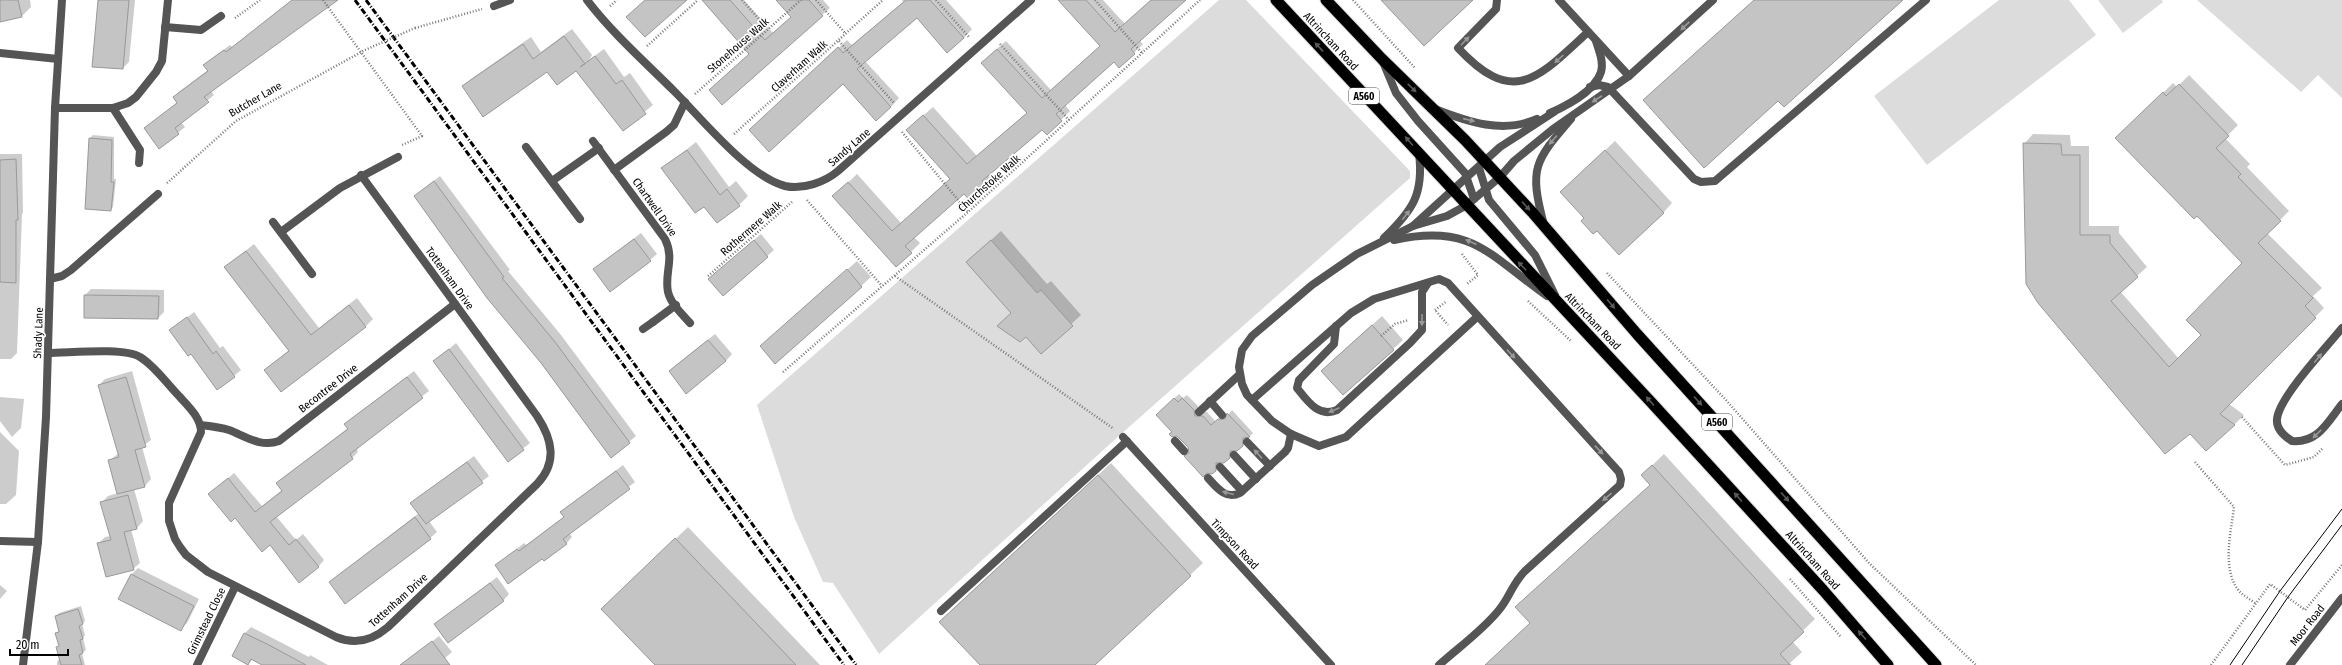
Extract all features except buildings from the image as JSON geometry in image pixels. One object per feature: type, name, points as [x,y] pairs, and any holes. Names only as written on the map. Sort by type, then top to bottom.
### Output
[{"type":"highway","name":"Altrincham Road","points":[[1276,0],[1453,191],[1470,202],[1559,305],[1823,590],[1888,665]]},
{"type":"highway","name":"Altrincham Road","points":[[1326,0],[1382,59],[1432,108],[1482,165],[1500,177],[1637,334],[1936,665]]},
{"type":"street","name":"Shady Lane","points":[[23,665],[38,542],[48,353],[55,108],[62,0]]},
{"type":"street","points":[[55,108],[113,108],[132,101],[156,72],[162,61],[168,0]]},
{"type":"street","points":[[494,6],[510,0]]},
{"type":"street","name":"Sandy Lane","points":[[587,0],[606,23],[725,143],[764,176],[775,182],[796,187],[826,180],[904,114],[1031,0]]},
{"type":"street","points":[[1497,0],[1496,9],[1458,48],[1474,65],[1492,78],[1510,83],[1530,78],[1550,67],[1588,32]]},
{"type":"street","points":[[1559,0],[1629,76]]},
{"type":"street","points":[[1477,317],[1346,437],[1319,446],[1291,434],[1272,421],[1252,400],[1242,384],[1239,375],[1242,350],[1252,336],[1326,274],[1357,254],[1413,226],[1448,216],[1470,202],[1500,177],[1519,156],[1578,111],[1611,90],[1629,76],[1713,0]]},
{"type":"street","points":[[1590,87],[1604,85],[1611,90],[1694,179],[1700,182],[1715,181],[1926,0]]},
{"type":"street","points":[[165,27],[201,30],[221,16]]},
{"type":"street","points":[[1413,226],[1468,178],[1500,147],[1590,87],[1601,72],[1602,57],[1596,41]]},
{"type":"street","points":[[0,52],[58,59]]},
{"type":"street","points":[[1382,59],[1396,93],[1468,178],[1470,202]]},
{"type":"street","points":[[614,170],[666,132],[674,124],[685,102]]},
{"type":"street","points":[[113,108],[140,150],[139,163]]},
{"type":"street","points":[[1432,108],[1457,118],[1499,127],[1518,126],[1554,112]]},
{"type":"street","points":[[1545,227],[1536,186],[1538,165],[1545,150],[1578,111]]},
{"type":"street","name":"Chartwell Drive","points":[[593,141],[660,231],[669,248],[668,290],[676,306],[690,323]]},
{"type":"street","points":[[526,147],[580,218]]},
{"type":"street","points":[[552,181],[598,148]]},
{"type":"street","points":[[1380,243],[1410,211],[1419,192],[1421,178],[1419,153]]},
{"type":"street","points":[[281,232],[328,196],[361,175],[398,157]]},
{"type":"street","points":[[1482,165],[1485,189],[1489,200],[1534,255],[1559,305]]},
{"type":"street","name":"Tottenham Drive","points":[[201,426],[198,439],[169,503],[169,521],[175,539],[186,555],[208,572],[235,587],[340,639],[353,642],[368,639],[388,627],[542,479],[551,459],[549,436],[537,416],[361,175]]},
{"type":"street","points":[[50,279],[62,276],[72,270],[158,194]]},
{"type":"street","points":[[273,222],[312,274]]},
{"type":"street","points":[[1380,243],[1418,234],[1446,235],[1461,238],[1492,254],[1559,305]]},
{"type":"street","points":[[1252,400],[1351,313],[1374,299],[1439,279],[1448,282],[1477,317],[1618,472],[1621,479],[1620,485],[1525,571],[1514,582],[1502,605],[1493,617],[1439,665]]},
{"type":"street","points":[[1336,326],[1334,344],[1299,380],[1297,388],[1316,409],[1325,413],[1337,410],[1410,343],[1422,330],[1422,292],[1428,283]]},
{"type":"street","name":"Becontree Drive","points":[[201,426],[228,430],[257,442],[270,443],[279,441],[455,304]]},
{"type":"street","points":[[643,329],[676,306]]},
{"type":"street","points":[[2342,328],[2284,400],[2277,420],[2280,430],[2292,441],[2308,441],[2315,437],[2342,404]]},
{"type":"street","points":[[48,353],[123,353],[140,357],[183,400],[201,426]]},
{"type":"street","points":[[1199,412],[1239,375]]},
{"type":"street","points":[[1210,401],[1222,415]]},
{"type":"street","points":[[1208,478],[1224,493],[1234,495],[1242,491],[1288,448],[1291,434]]},
{"type":"street","points":[[941,611],[1125,439]]},
{"type":"street","name":"Timpson Road","points":[[1125,439],[1331,665]]},
{"type":"street","points":[[1175,441],[1184,451]]},
{"type":"street","points":[[1247,442],[1270,466]]},
{"type":"street","points":[[1234,455],[1256,479]]},
{"type":"street","points":[[1220,467],[1242,491]]},
{"type":"street","points":[[0,541],[38,542]]},
{"type":"street","name":"Grimstead Close","points":[[197,665],[235,587]]},
{"type":"street","name":"Moor Road","points":[[2290,665],[2342,598]]},
{"type":"path","points":[[221,16],[233,19],[260,0]]},
{"type":"path","points":[[324,0],[360,53],[422,136],[401,145],[398,157]]},
{"type":"path","points":[[637,54],[698,0]]},
{"type":"path","points":[[742,0],[768,29]]},
{"type":"path","name":"Stonehouse Walk","points":[[685,102],[801,0]]},
{"type":"path","points":[[816,0],[846,33]]},
{"type":"path","name":"Claverham Walk","points":[[725,143],[884,0]]},
{"type":"path","points":[[936,0],[977,47]]},
{"type":"path","points":[[1094,0],[1143,54]]},
{"type":"path","name":"Churchstoke Walk","points":[[783,372],[968,212],[1143,54],[1200,0]]},
{"type":"path","points":[[1353,0],[1418,71]]},
{"type":"path","name":"Butcher Lane","points":[[158,194],[164,185],[236,122],[365,50],[415,28],[494,6]]},
{"type":"path","points":[[992,35],[1069,120]]},
{"type":"path","points":[[839,41],[904,114]]},
{"type":"path","points":[[894,122],[968,212]]},
{"type":"path","points":[[796,187],[882,286]]},
{"type":"path","name":"Rothermere Walk","points":[[708,276],[793,202],[796,187]]},
{"type":"path","points":[[1465,286],[1478,275],[1462,256],[1462,250],[1468,251]]},
{"type":"path","points":[[1604,270],[1726,400],[1869,563],[1976,665]]},
{"type":"path","points":[[895,276],[1110,425],[1125,439]]},
{"type":"path","points":[[1526,299],[1577,346]]},
{"type":"path","points":[[1431,314],[1449,300]]},
{"type":"path","points":[[1435,310],[1450,327]]},
{"type":"path","points":[[1381,336],[1395,324],[1413,318]]},
{"type":"path","points":[[2195,462],[2234,507],[2230,545],[2230,570],[2239,591],[2255,603]]},
{"type":"path","points":[[2211,665],[2270,584],[2305,610],[2342,565]]},
{"type":"path","points":[[1786,575],[1846,643]]},
{"type":"shaded area","points":[[1219,0],[1246,0],[1410,171],[1410,178],[1111,443],[879,654],[833,583],[823,582],[794,517],[757,405]]},
{"type":"shaded area","points":[[1999,0],[2069,0],[2096,35],[1927,165],[1874,96]]},
{"type":"shaded area","points":[[2098,0],[2162,0],[2163,2],[2123,33]]},
{"type":"shaded area","points":[[2197,0],[2342,0],[2342,98],[2318,75],[2301,92]]},
{"type":"tram line","points":[[2230,665],[2280,591],[2342,509]]},
{"type":"tram line","points":[[2242,665],[2288,597],[2342,525]]},
{"type":"railway","points":[[355,0],[844,665]]},
{"type":"railway","points":[[366,0],[856,665]]}]
